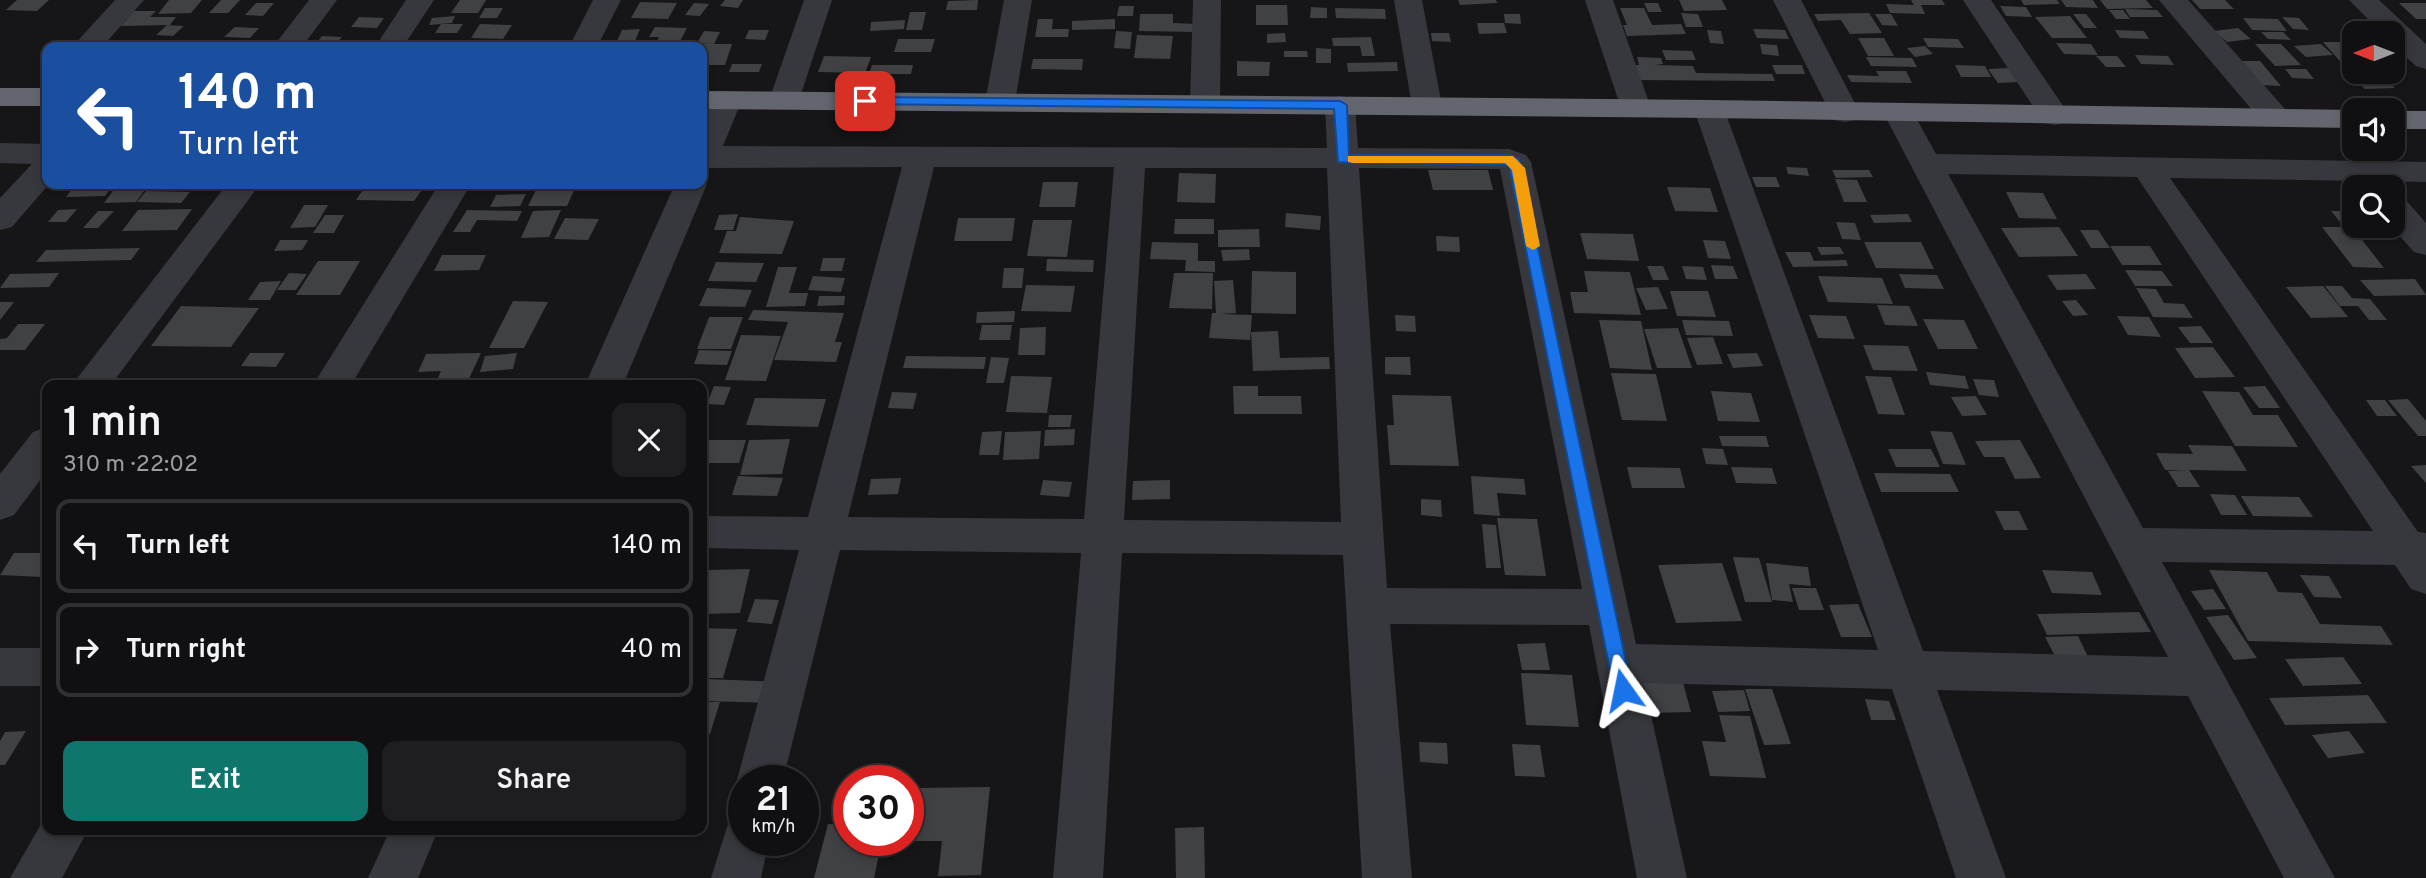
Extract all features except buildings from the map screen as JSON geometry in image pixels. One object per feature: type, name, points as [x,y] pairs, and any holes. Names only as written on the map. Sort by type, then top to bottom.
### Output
[{"type":"highway","points":[[0,97],[42,94]]},
{"type":"highway","points":[[714,100],[1636,108],[2342,119]]},
{"type":"highway","points":[[2405,120],[2426,120]]},
{"type":"street","points":[[91,42],[130,0]]},
{"type":"street","points":[[291,42],[323,0]]},
{"type":"street","points":[[392,42],[420,0]]},
{"type":"street","points":[[586,42],[607,0]]},
{"type":"street","points":[[784,100],[818,0]]},
{"type":"street","points":[[1000,102],[1018,0]]},
{"type":"street","points":[[1205,104],[1207,0]]},
{"type":"street","points":[[1408,0],[1427,106]]},
{"type":"street","points":[[1600,0],[1636,108]]},
{"type":"street","points":[[1787,0],[1845,113]]},
{"type":"street","points":[[1977,0],[2055,116]]},
{"type":"street","points":[[2173,0],[2275,117]]},
{"type":"street","points":[[2362,0],[2426,60]]},
{"type":"street","points":[[707,129],[714,100]]},
{"type":"street","points":[[1340,105],[1362,539],[1387,878]]},
{"type":"street","points":[[1709,109],[1981,878]]},
{"type":"street","points":[[1899,114],[2310,878]]},
{"type":"street","points":[[0,153],[42,154]]},
{"type":"street","points":[[707,163],[920,158],[1509,159],[1515,162],[1604,607],[1662,878]]},
{"type":"street","points":[[764,765],[920,158]]},
{"type":"street","points":[[1078,878],[1130,160]]},
{"type":"street","points":[[1926,164],[2146,167],[2342,178]]},
{"type":"street","points":[[2146,167],[2419,558]]},
{"type":"street","points":[[0,219],[42,172]]},
{"type":"street","points":[[2405,175],[2426,172]]},
{"type":"street","points":[[95,380],[240,189]]},
{"type":"street","points":[[335,380],[452,189]]},
{"type":"street","points":[[606,380],[688,189]]},
{"type":"street","points":[[2405,221],[2426,244]]},
{"type":"street","points":[[0,503],[42,448]]},
{"type":"street","points":[[707,531],[1362,539]]},
{"type":"street","points":[[2133,545],[2419,558]]},
{"type":"street","points":[[1367,606],[1604,607]]},
{"type":"street","points":[[1617,663],[2202,677]]},
{"type":"street","points":[[0,667],[42,667]]},
{"type":"street","points":[[35,878],[61,835]]},
{"type":"street","points":[[393,878],[412,835]]},
{"type":"street","points":[[736,878],[741,856]]},
{"type":"slow traffic","points":[[1353,159],[1509,159],[1515,162],[1518,168],[1533,246]]},
{"type":"route","points":[[865,101],[1340,105],[1343,159],[1509,159],[1515,162],[1623,690]]}]
